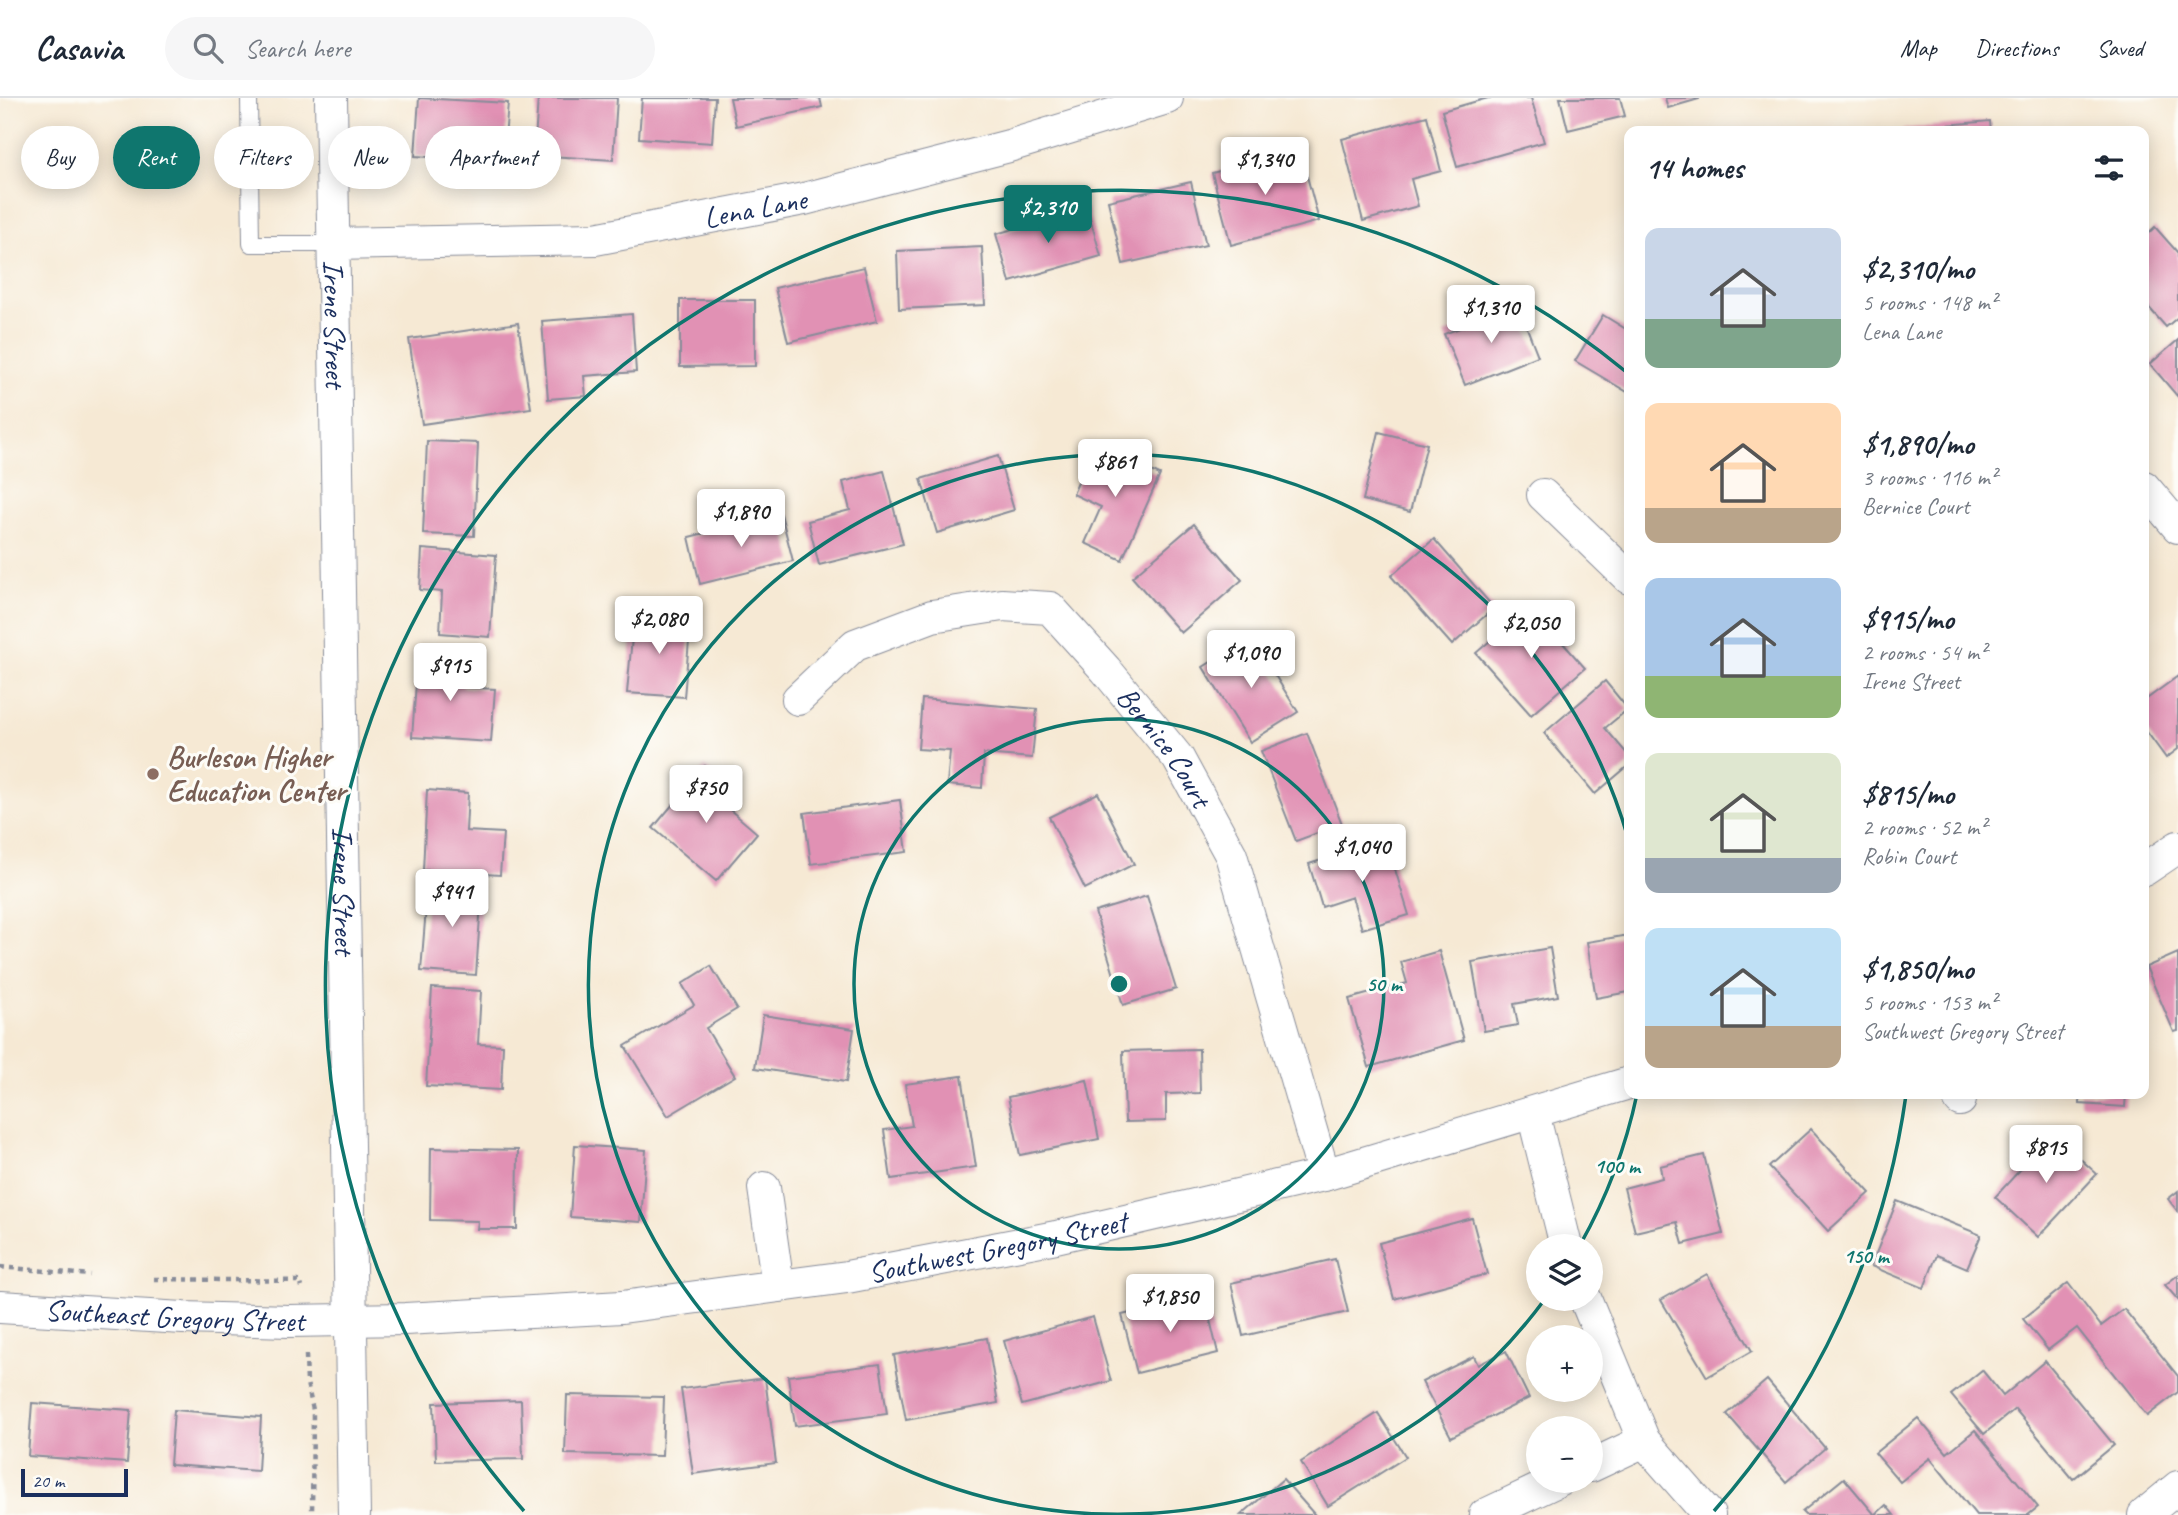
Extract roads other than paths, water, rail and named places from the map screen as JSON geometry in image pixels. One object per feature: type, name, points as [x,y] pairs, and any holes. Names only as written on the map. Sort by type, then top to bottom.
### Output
[{"type":"street","name":"Irene Street","points":[[331,98],[354,1515]]},
{"type":"street","name":"Lena Lane","points":[[333,244],[596,239],[804,200],[1009,146],[1167,98]]},
{"type":"street","points":[[2149,493],[2178,527]]},
{"type":"street","points":[[1543,495],[1624,573]]},
{"type":"street","name":"Bernice Court","points":[[798,699],[855,645],[932,616],[1002,605],[1050,608],[1106,670],[1178,758],[1231,855],[1324,1175]]},
{"type":"street","points":[[2149,867],[2178,847]]},
{"type":"street","name":"Southwest Gregory Street","points":[[350,1319],[405,1319],[622,1307],[848,1277],[1056,1237],[1324,1175],[1624,1085]]},
{"type":"street","points":[[1533,1113],[1563,1234]]},
{"type":"street","points":[[764,1188],[778,1286]]},
{"type":"street","name":"Southeast Gregory Street","points":[[0,1307],[183,1318],[289,1321],[350,1319]]},
{"type":"street","points":[[1590,1311],[1644,1441],[1709,1515]]},
{"type":"street","points":[[1603,1460],[1644,1441]]},
{"type":"street","points":[[2144,1515],[2178,1487]]},
{"type":"street","points":[[1485,1515],[1532,1493]]},
{"type":"lane","points":[[249,98],[251,244],[333,244]]},
{"type":"place","name":"Burleson Higher Education Center","points":[[153,774]]}]
